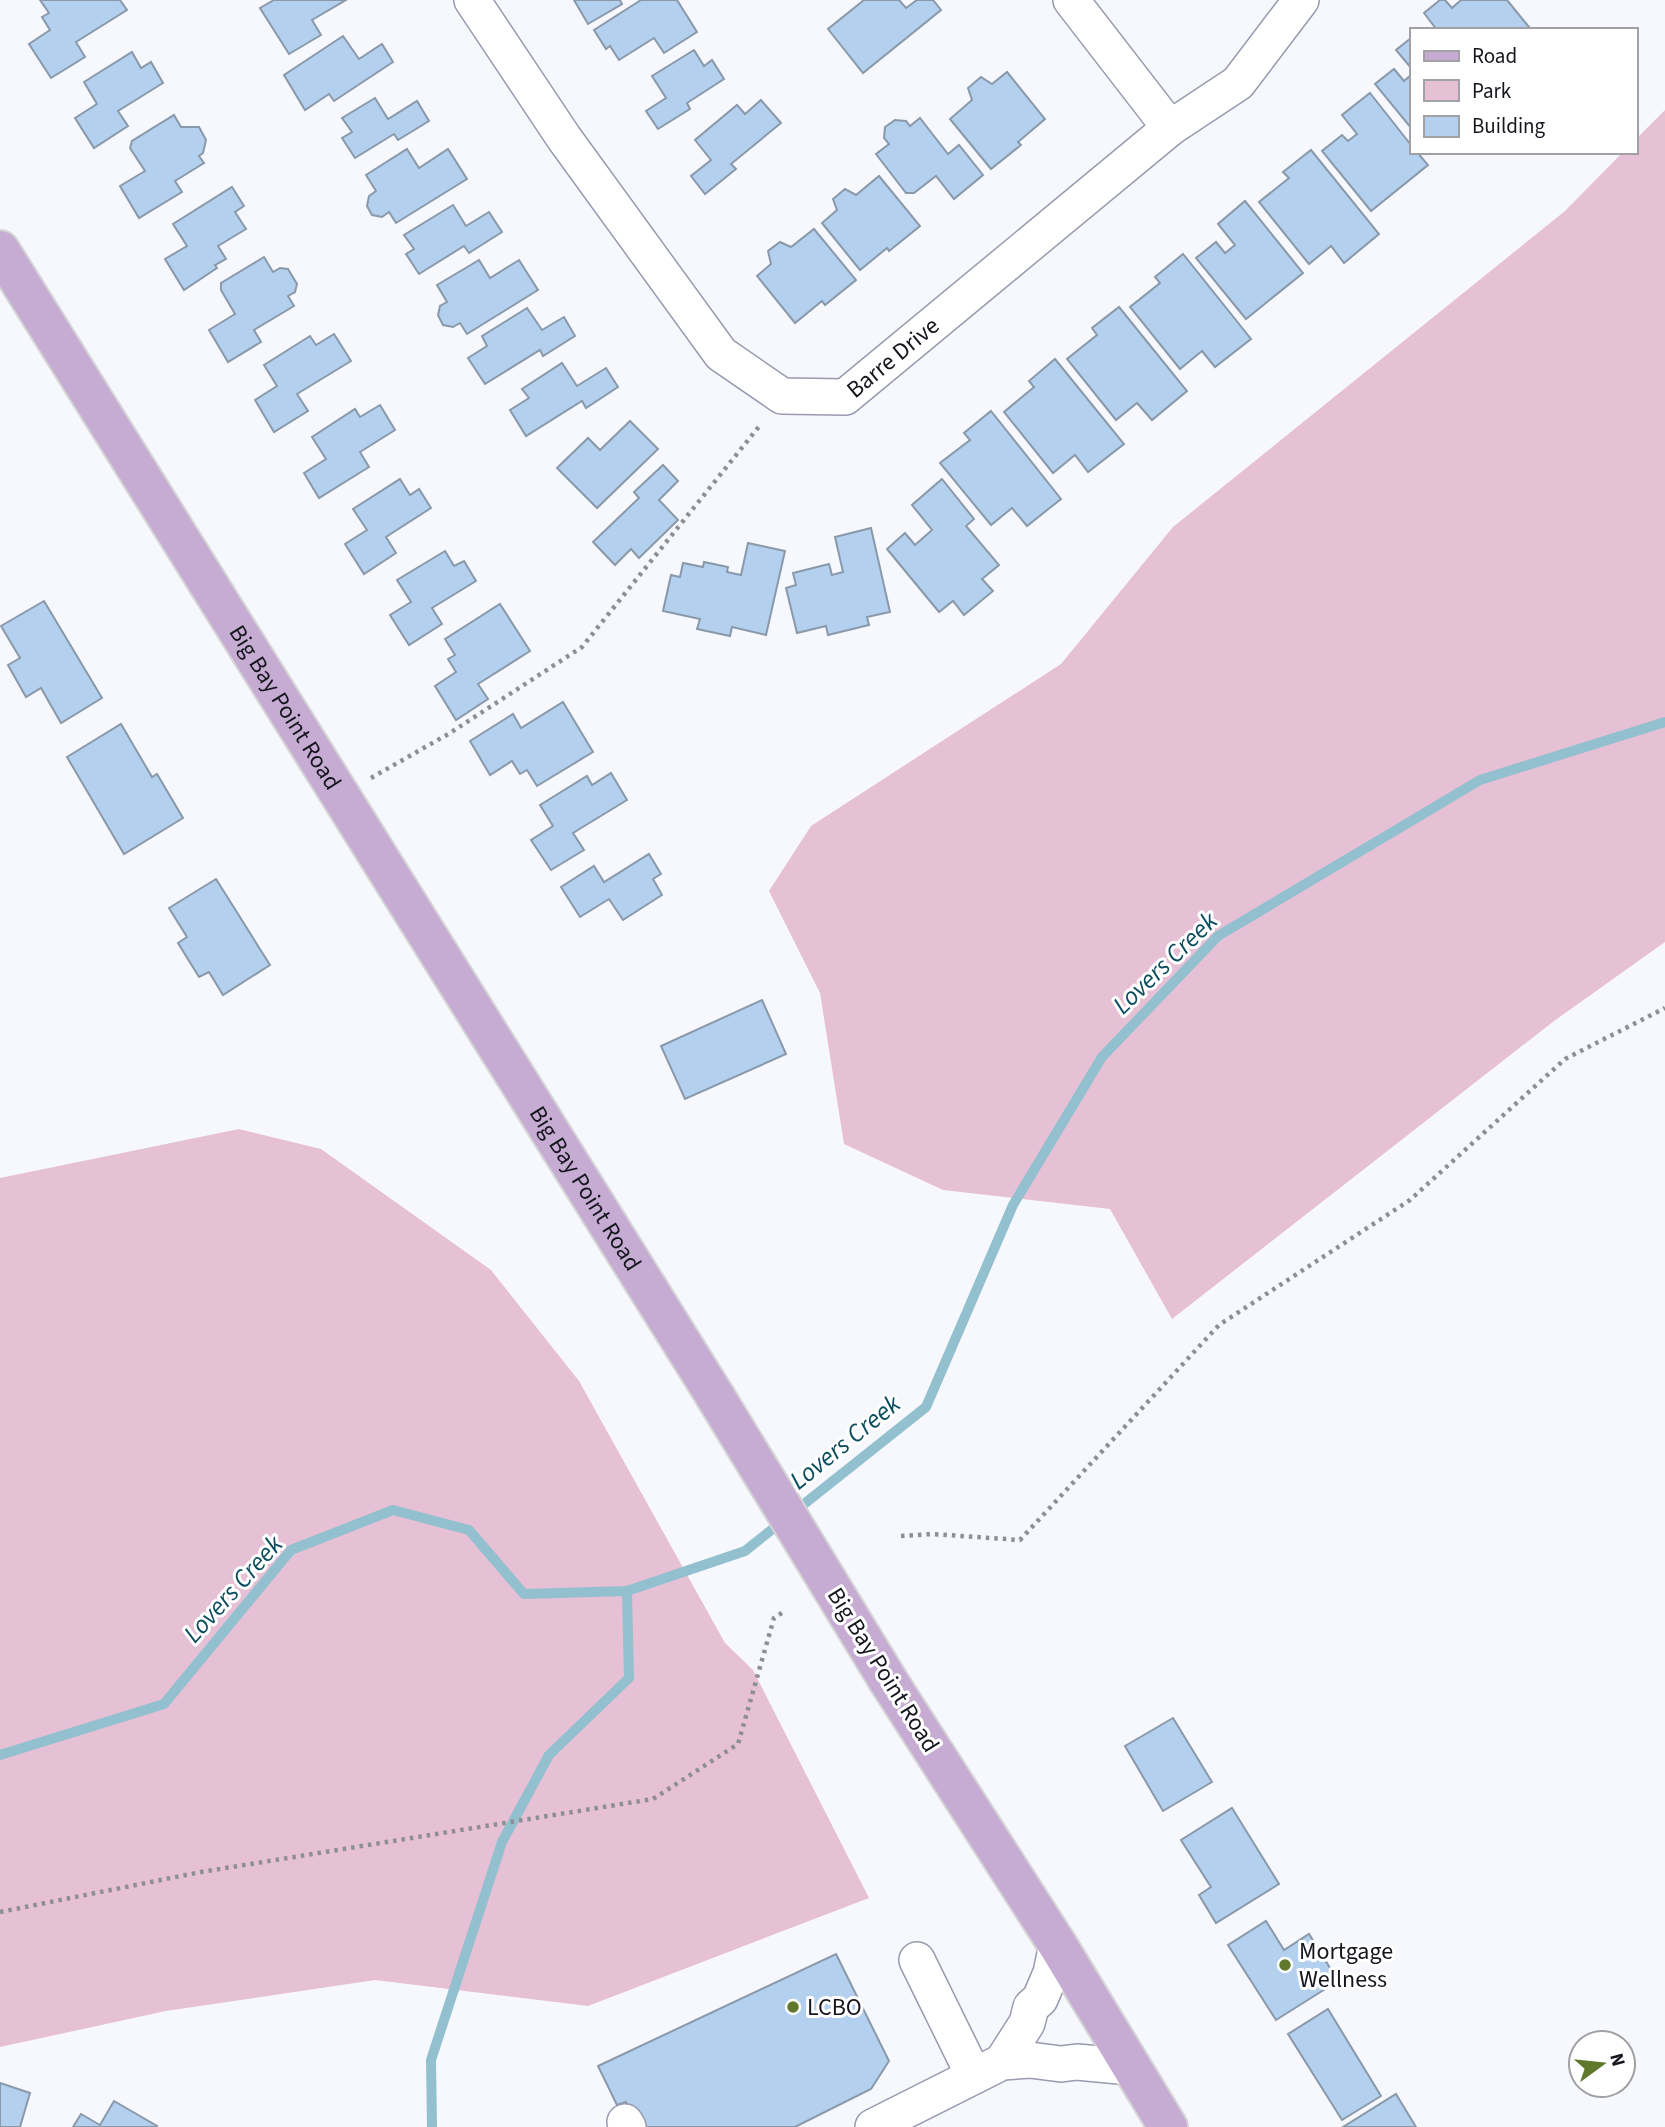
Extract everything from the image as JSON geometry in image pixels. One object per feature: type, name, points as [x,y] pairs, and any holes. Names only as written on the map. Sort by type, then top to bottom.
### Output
[{"type":"main road","name":"Big Bay Point Road","points":[[0,250],[715,1396],[889,1682],[1057,1944],[1168,2127]]},
{"type":"street","points":[[472,0],[564,138],[721,354],[782,396]]},
{"type":"street","points":[[1071,0],[1170,128]]},
{"type":"street","name":"Barre Drive","points":[[782,396],[845,397],[1170,128],[1238,83],[1301,0]]},
{"type":"street","points":[[988,2069],[1027,2022],[1031,2007],[1040,1999],[1051,1973],[1057,1944]]},
{"type":"street","points":[[918,1961],[988,2069]]},
{"type":"street","points":[[873,2127],[988,2069],[1030,2060],[1130,2067]]},
{"type":"path","points":[[340,796],[450,733],[582,647],[782,396]]},
{"type":"path","points":[[901,1536],[932,1534],[1020,1540],[1219,1325],[1410,1200],[1565,1059],[1665,1008]]},
{"type":"path","points":[[0,1912],[201,1872],[653,1799],[738,1744],[774,1618],[785,1611]]},
{"type":"green space","points":[[1665,110],[1665,942],[1554,1021],[1172,1319],[1110,1209],[943,1190],[844,1144],[820,993],[769,891],[811,826],[1061,664],[1173,527],[1565,211],[1621,154],[1637,154],[1637,138]]},
{"type":"green space","points":[[239,1129],[321,1149],[491,1270],[579,1381],[725,1643],[753,1670],[869,1898],[588,2006],[375,1980],[166,2011],[0,2047],[0,1178]]},
{"type":"building","points":[[40,0],[120,0],[127,10],[76,42],[85,57],[51,78],[29,44],[50,30],[42,17],[49,13]]},
{"type":"building","points":[[274,0],[346,0],[312,20],[321,35],[289,54],[260,8]]},
{"type":"building","points":[[574,0],[620,0],[622,4],[588,24]]},
{"type":"building","points":[[641,0],[677,0],[697,32],[664,53],[654,38],[619,60],[610,46],[606,49],[594,30]]},
{"type":"building","points":[[864,0],[899,0],[906,8],[917,0],[933,0],[941,10],[863,73],[828,29]]},
{"type":"building","points":[[1440,0],[1445,0],[1452,8],[1461,0],[1507,0],[1529,27],[1435,28],[1424,13]]},
{"type":"building","points":[[343,36],[359,59],[382,44],[393,62],[334,101],[329,94],[305,110],[284,75]]},
{"type":"building","points":[[1410,39],[1410,67],[1396,50]]},
{"type":"building","points":[[694,50],[704,66],[712,60],[724,79],[687,103],[690,109],[658,129],[646,111],[666,98],[652,76]]},
{"type":"building","points":[[132,52],[141,68],[151,62],[163,83],[118,111],[128,126],[94,148],[75,118],[97,104],[84,82]]},
{"type":"building","points":[[1394,69],[1404,81],[1410,76],[1410,127],[1375,84]]},
{"type":"building","points":[[1007,72],[1045,119],[1018,142],[1021,145],[991,169],[950,119],[972,100],[968,88],[981,77],[992,84]]},
{"type":"building","points":[[1370,93],[1410,144],[1410,154],[1419,154],[1428,165],[1371,211],[1322,151],[1342,135],[1348,141],[1357,134],[1342,115]]},
{"type":"building","points":[[375,98],[388,119],[417,101],[429,121],[398,140],[394,134],[355,158],[342,138],[352,132],[342,118]]},
{"type":"building","points":[[761,100],[781,123],[731,164],[736,169],[705,194],[691,176],[711,160],[695,140],[737,105],[745,114]]},
{"type":"building","points":[[174,115],[181,127],[199,127],[206,140],[203,153],[199,156],[204,163],[175,181],[182,192],[139,218],[120,186],[145,171],[130,148],[132,141]]},
{"type":"building","points":[[920,118],[948,154],[959,145],[983,175],[954,199],[936,176],[914,193],[906,193],[876,154],[889,144],[884,138],[885,127],[895,120],[906,121],[910,126]]},
{"type":"building","points":[[407,149],[419,168],[448,149],[467,179],[396,223],[389,212],[382,217],[372,215],[367,206],[369,196],[376,191],[366,175]]},
{"type":"building","points":[[1311,150],[1379,234],[1344,263],[1331,246],[1309,264],[1259,202],[1289,178],[1283,172]]},
{"type":"building","points":[[879,176],[920,226],[860,270],[822,223],[837,210],[833,199],[845,189],[856,195]]},
{"type":"building","points":[[232,187],[244,206],[235,212],[246,229],[218,246],[226,259],[184,290],[165,259],[187,246],[173,224]]},
{"type":"building","points":[[1245,201],[1303,273],[1246,319],[1196,258],[1216,242],[1225,253],[1235,245],[1218,224]]},
{"type":"building","points":[[453,205],[466,226],[489,212],[502,232],[469,253],[464,246],[419,274],[406,254],[414,249],[404,235]]},
{"type":"building","points":[[814,229],[856,280],[825,305],[822,301],[795,323],[757,276],[771,264],[768,251],[780,242],[791,247]]},
{"type":"building","points":[[1183,254],[1251,339],[1215,367],[1202,351],[1180,369],[1130,307],[1160,283],[1155,277]]},
{"type":"building","points":[[264,257],[273,272],[280,268],[288,269],[297,284],[295,292],[288,296],[294,306],[254,330],[261,342],[228,362],[209,330],[235,314],[221,290],[221,283]]},
{"type":"building","points":[[479,260],[490,278],[519,260],[538,290],[467,334],[460,323],[453,327],[443,325],[438,315],[440,306],[447,302],[437,285]]},
{"type":"building","points":[[1119,307],[1187,391],[1152,420],[1137,403],[1116,420],[1067,359],[1097,335],[1092,328]]},
{"type":"building","points":[[527,308],[542,330],[564,317],[575,336],[543,356],[540,350],[485,384],[468,358],[487,346],[482,336]]},
{"type":"building","points":[[334,334],[351,361],[297,394],[308,411],[274,432],[255,400],[277,386],[264,365],[310,336],[316,345]]},
{"type":"building","points":[[1055,359],[1124,444],[1088,472],[1075,455],[1053,473],[1004,412],[1034,387],[1029,381]]},
{"type":"building","points":[[562,363],[577,386],[606,368],[618,387],[586,408],[582,401],[526,436],[510,410],[529,398],[522,389]]},
{"type":"building","points":[[380,405],[395,430],[360,452],[369,467],[319,498],[304,473],[326,459],[312,437],[355,409],[360,417]]},
{"type":"building","points":[[991,411],[1061,499],[1027,526],[1012,508],[991,525],[940,463],[970,440],[964,433]]},
{"type":"building","points":[[630,421],[658,449],[597,508],[557,468],[588,438],[600,450]]},
{"type":"building","points":[[663,465],[678,481],[659,500],[678,520],[639,558],[631,549],[615,565],[593,542],[639,498],[634,492]]},
{"type":"building","points":[[400,479],[410,495],[419,489],[431,508],[386,537],[396,553],[364,574],[345,544],[367,530],[353,509]]},
{"type":"building","points":[[942,479],[974,519],[966,526],[999,565],[982,579],[993,591],[964,615],[953,601],[939,612],[887,549],[905,533],[915,545],[932,530],[912,505]]},
{"type":"building","points":[[871,528],[890,612],[867,617],[869,625],[828,635],[826,626],[797,633],[786,588],[796,585],[793,573],[829,564],[832,575],[843,572],[835,537]]},
{"type":"building","points":[[748,543],[785,551],[766,635],[732,627],[730,636],[697,629],[700,619],[663,611],[671,575],[680,577],[683,563],[703,567],[704,562],[728,567],[727,572],[741,575]]},
{"type":"building","points":[[445,551],[454,566],[464,561],[476,581],[432,608],[442,624],[409,645],[390,615],[411,602],[397,580]]},
{"type":"building","points":[[44,601],[102,698],[61,723],[41,688],[26,697],[8,665],[20,658],[1,626]]},
{"type":"building","points":[[500,604],[530,651],[478,684],[488,699],[456,720],[435,686],[456,672],[448,659],[455,655],[445,639]]},
{"type":"building","points":[[563,702],[593,752],[537,786],[527,770],[520,774],[512,761],[490,775],[470,741],[513,714],[521,728]]},
{"type":"building","points":[[121,724],[152,777],[157,774],[183,818],[124,854],[67,757]]},
{"type":"building","points":[[611,773],[627,800],[573,833],[584,850],[551,870],[531,840],[553,826],[540,805],[587,776],[592,785]]},
{"type":"building","points":[[649,854],[661,874],[653,879],[662,895],[623,920],[609,899],[580,917],[561,887],[594,866],[604,882]]},
{"type":"building","points":[[216,879],[270,965],[223,995],[209,972],[199,977],[178,943],[187,937],[169,908]]},
{"type":"building","points":[[762,1000],[786,1054],[685,1099],[661,1046]]},
{"type":"building","points":[[1173,1718],[1212,1782],[1163,1811],[1125,1746]]},
{"type":"building","points":[[1232,1808],[1279,1884],[1216,1923],[1199,1895],[1211,1887],[1181,1840]]},
{"type":"building","name":"Mortgage Wellness","points":[[1266,1921],[1284,1950],[1309,1934],[1338,1981],[1276,2020],[1228,1945]]},
{"type":"building","name":"LCBO","points":[[836,1954],[889,2061],[871,2089],[795,2127],[637,2127],[626,2102],[617,2105],[598,2066]]},
{"type":"building","points":[[1328,2009],[1381,2096],[1342,2120],[1288,2034]]},
{"type":"building","points":[[0,2083],[30,2093],[20,2127],[0,2127]]},
{"type":"building","points":[[1396,2094],[1416,2127],[1343,2127]]},
{"type":"building","points":[[114,2101],[157,2126],[73,2127],[81,2114],[100,2125]]},
{"type":"waterway","name":"Lovers Creek","points":[[0,1755],[164,1704],[291,1550],[393,1510],[469,1530],[524,1594],[627,1591],[745,1551],[926,1407],[1013,1205],[1102,1057],[1218,936],[1480,780],[1665,722]]},
{"type":"waterway","points":[[432,2127],[431,2060],[502,1842],[549,1755],[629,1678],[627,1591]]},
{"type":"place","name":"Mortgage Wellness","points":[[1285,1965]]},
{"type":"place","name":"LCBO","points":[[793,2007]]}]
